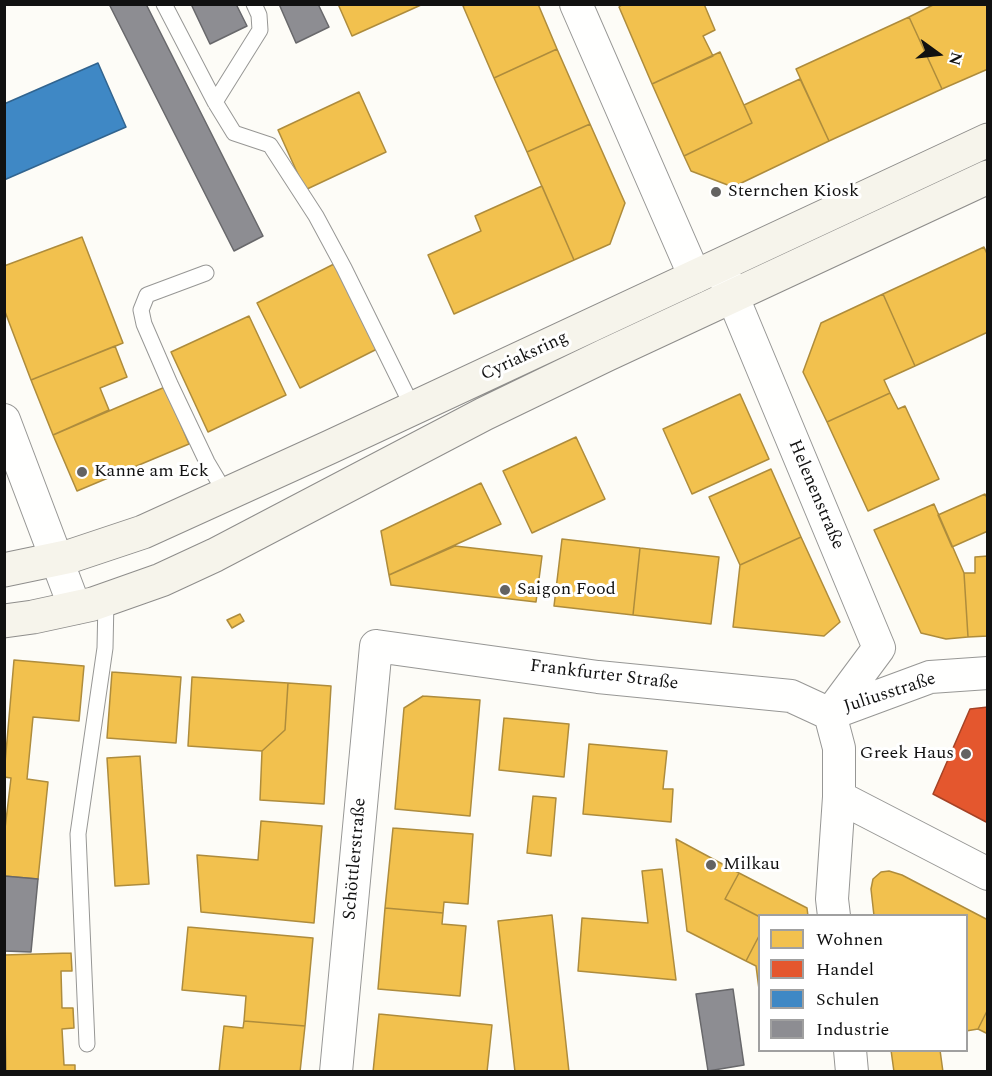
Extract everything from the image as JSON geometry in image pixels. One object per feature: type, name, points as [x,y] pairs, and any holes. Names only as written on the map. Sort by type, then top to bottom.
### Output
[{"type":"main road","name":"Cyriaksring","points":[[57,560],[143,532],[987,140]]},
{"type":"main road","name":"Cyriaksring","points":[[91,604],[161,580],[215,555],[484,414],[987,177]]},
{"type":"main road","points":[[4,570],[57,560]]},
{"type":"main road","points":[[4,621],[91,604]]},
{"type":"street","name":"Helenenstraße","points":[[576,4],[708,271],[732,296],[879,648],[830,714]]},
{"type":"street","points":[[4,420],[57,560],[91,604]]},
{"type":"street","name":"Frankfurter Straße","points":[[376,646],[598,677],[790,696],[830,714]]},
{"type":"street","name":"Schöttlerstraße","points":[[336,1071],[376,646]]},
{"type":"street","name":"Juliusstraße","points":[[830,714],[930,677],[987,673]]},
{"type":"street","points":[[830,714],[839,748],[839,797],[832,899],[834,914]]},
{"type":"street","points":[[839,797],[987,874]]},
{"type":"street","points":[[850,1052],[852,1071]]},
{"type":"lane","points":[[164,4],[215,102],[234,133],[270,145],[311,208],[344,268],[413,408]]},
{"type":"lane","points":[[215,102],[260,30],[259,15],[254,4]]},
{"type":"lane","points":[[206,273],[147,295],[141,310],[144,324],[170,384],[207,462],[226,494]]},
{"type":"lane","points":[[87,1044],[78,834],[105,648],[91,604]]},
{"type":"building: Wohnen","points":[[338,4],[421,4],[421,5],[352,36]]},
{"type":"building: Wohnen","points":[[467,4],[538,4],[557,49],[494,78],[463,6]]},
{"type":"building: Wohnen","points":[[623,4],[704,4],[715,30],[703,36],[713,56],[652,84],[619,7]]},
{"type":"building: Wohnen","points":[[935,4],[988,4],[988,69],[942,89],[909,17]]},
{"type":"building: Wohnen","points":[[909,17],[942,89],[829,141],[796,69]]},
{"type":"building: Wohnen","points":[[557,49],[590,124],[527,152],[494,78]]},
{"type":"building: Wohnen","points":[[720,52],[752,123],[684,156],[652,84]]},
{"type":"building: Wohnen","points":[[800,79],[829,141],[733,187],[691,171],[684,156],[752,123],[744,105]]},
{"type":"building: Wohnen","points":[[359,92],[386,152],[305,190],[278,130]]},
{"type":"building: Wohnen","points":[[590,124],[625,203],[610,244],[574,260],[527,152]]},
{"type":"building: Wohnen","points":[[542,186],[574,260],[454,314],[428,255],[481,231],[475,216]]},
{"type":"building: Wohnen","points":[[82,237],[123,343],[31,380],[4,309],[4,266]]},
{"type":"building: Wohnen","points":[[984,247],[988,256],[988,332],[915,366],[883,294]]},
{"type":"building: Wohnen","points":[[334,264],[377,349],[300,388],[257,303]]},
{"type":"building: Wohnen","points":[[883,294],[915,366],[884,380],[890,393],[827,422],[803,372],[821,323]]},
{"type":"building: Wohnen","points":[[249,316],[286,395],[208,432],[171,352]]},
{"type":"building: Wohnen","points":[[115,346],[127,377],[100,388],[109,410],[53,435],[31,380]]},
{"type":"building: Wohnen","points":[[165,387],[189,444],[77,491],[53,435]]},
{"type":"building: Wohnen","points":[[890,393],[898,409],[905,406],[939,479],[868,511],[827,422]]},
{"type":"building: Wohnen","points":[[740,394],[769,459],[692,494],[663,429]]},
{"type":"building: Wohnen","points":[[576,437],[605,499],[532,533],[503,471]]},
{"type":"building: Wohnen","points":[[771,469],[801,537],[740,565],[709,497]]},
{"type":"building: Wohnen","points":[[481,483],[501,524],[389,575],[381,531]]},
{"type":"building: Wohnen","points":[[985,494],[988,500],[988,531],[952,547],[938,515]]},
{"type":"building: Wohnen","points":[[934,504],[964,573],[968,637],[946,639],[921,633],[874,530]]},
{"type":"building: Wohnen","points":[[801,537],[840,622],[824,636],[733,627],[740,565]]},
{"type":"building: Wohnen","points":[[562,539],[640,548],[633,615],[554,606]]},
{"type":"building: Wohnen","points":[[455,546],[542,556],[536,602],[391,585],[389,575]]},
{"type":"building: Wohnen","points":[[640,548],[719,557],[711,624],[633,615]]},
{"type":"building: Wohnen","points":[[988,556],[988,636],[968,637],[964,573],[975,573],[975,557]]},
{"type":"building: Wohnen","points":[[240,614],[244,621],[232,628],[227,620]]},
{"type":"building: Wohnen","points":[[14,660],[84,666],[79,721],[33,717],[27,779],[48,782],[38,879],[4,876],[4,837],[11,778],[4,777],[4,775]]},
{"type":"building: Wohnen","points":[[112,672],[181,677],[176,743],[107,738]]},
{"type":"building: Wohnen","points":[[192,677],[288,683],[285,730],[262,751],[188,746]]},
{"type":"building: Wohnen","points":[[288,683],[331,686],[324,804],[260,800],[262,751],[285,730]]},
{"type":"building: Wohnen","points":[[423,696],[480,700],[470,816],[395,809],[404,708]]},
{"type":"building: Wohnen","points":[[504,718],[569,724],[564,777],[499,770]]},
{"type":"building: Wohnen","points":[[589,744],[667,751],[663,789],[673,789],[671,822],[583,814]]},
{"type":"building: Wohnen","points":[[140,756],[149,884],[115,886],[107,758]]},
{"type":"building: Wohnen","points":[[533,796],[556,798],[551,856],[527,853]]},
{"type":"building: Wohnen","points":[[261,821],[322,826],[314,923],[201,912],[197,855],[258,860]]},
{"type":"building: Wohnen","points":[[393,828],[473,834],[468,904],[444,902],[443,913],[385,908]]},
{"type":"building: Wohnen","points":[[676,839],[739,873],[725,899],[758,916],[758,938],[746,961],[687,931]]},
{"type":"building: Wohnen","points":[[662,869],[676,980],[578,971],[582,918],[648,923],[642,871]]},
{"type":"building: Wohnen","points":[[889,871],[902,875],[988,920],[988,1009],[978,1029],[968,1031],[968,914],[874,914],[871,889],[873,879],[881,872]]},
{"type":"building: Wohnen","points":[[739,873],[807,908],[808,914],[758,914],[758,916],[725,899]]},
{"type":"building: Wohnen","points":[[385,908],[443,913],[442,924],[466,926],[460,996],[378,989]]},
{"type":"building: Wohnen","points":[[552,915],[569,1072],[515,1072],[498,921]]},
{"type":"building: Wohnen","points":[[188,927],[313,938],[305,1026],[244,1021],[246,996],[182,990]]},
{"type":"building: Wohnen","points":[[758,938],[758,982],[756,966],[746,961]]},
{"type":"building: Wohnen","points":[[71,953],[72,971],[61,971],[62,1008],[73,1008],[74,1028],[62,1029],[64,1065],[75,1065],[75,1072],[6,1072],[4,955]]},
{"type":"building: Wohnen","points":[[988,1009],[988,1034],[978,1029]]},
{"type":"building: Wohnen","points":[[379,1014],[492,1025],[487,1072],[373,1072]]},
{"type":"building: Wohnen","points":[[244,1021],[305,1026],[300,1072],[219,1072],[224,1026],[243,1028]]},
{"type":"building: Wohnen","points":[[891,1052],[940,1052],[943,1072],[894,1072]]},
{"type":"building: Handel","points":[[988,707],[988,823],[933,794],[970,709]]},
{"type":"building: Schulen","points":[[98,63],[126,127],[4,180],[4,104]]},
{"type":"building: Industrie","points":[[109,4],[146,4],[263,236],[234,251]]},
{"type":"building: Industrie","points":[[191,4],[236,4],[247,26],[210,44]]},
{"type":"building: Industrie","points":[[279,4],[318,4],[329,27],[296,43]]},
{"type":"building: Industrie","points":[[4,876],[38,879],[31,952],[4,951]]},
{"type":"building: Industrie","points":[[733,989],[744,1065],[708,1071],[696,994]]},
{"type":"place","name":"Sternchen Kiosk","points":[[716,192]]},
{"type":"place","name":"Kanne am Eck","points":[[82,472]]},
{"type":"place","name":"Saigon Food","points":[[505,590]]},
{"type":"place","name":"Greek Haus","points":[[966,754]]},
{"type":"place","name":"Milkau","points":[[711,865]]}]
